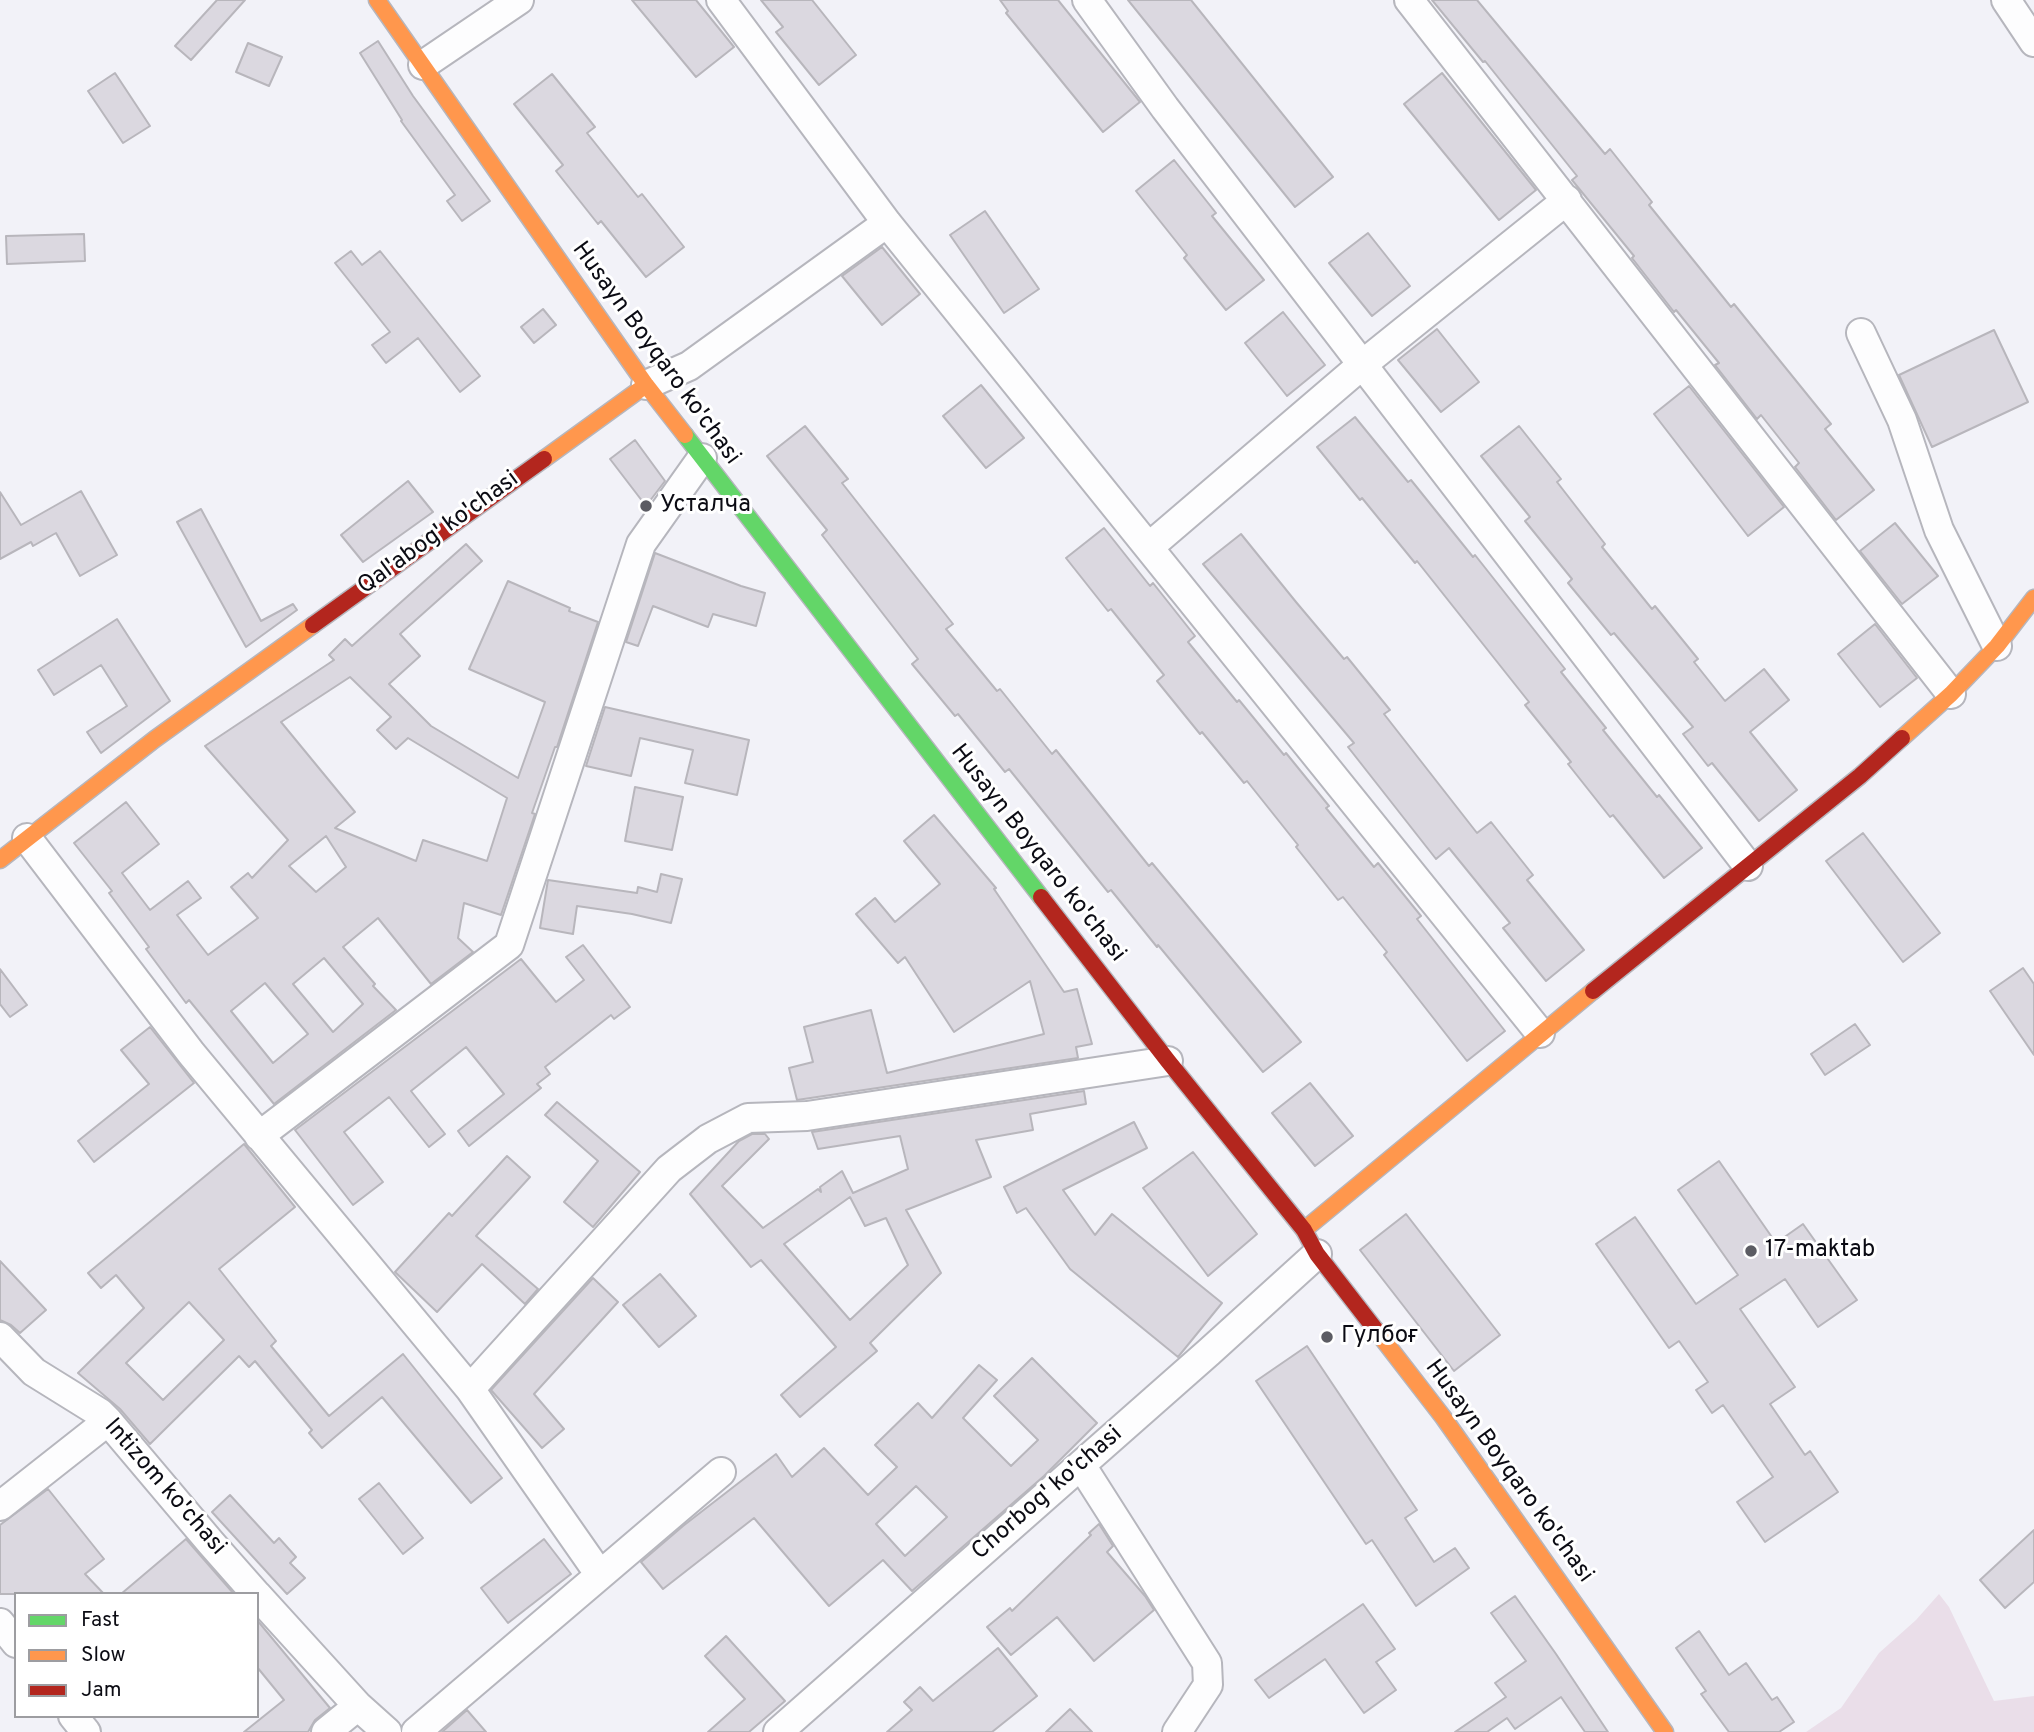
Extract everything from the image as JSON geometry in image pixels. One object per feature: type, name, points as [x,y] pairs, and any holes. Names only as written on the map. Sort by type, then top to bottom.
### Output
[{"type":"main road","name":"Husayn Boyqaro ko'chasi","points":[[377,0],[646,385],[1443,1417],[1665,1732]]},
{"type":"main road","name":"Qal'abog' ko'chasi","points":[[0,860],[155,739],[646,385]]},
{"type":"main road","points":[[1310,1242],[1540,1032],[1860,776],[1951,694],[1997,646],[2034,598]]},
{"type":"street","points":[[423,65],[519,0]]},
{"type":"street","points":[[721,0],[887,223],[1540,1032]]},
{"type":"street","points":[[1087,0],[1165,108],[1748,866]]},
{"type":"street","points":[[1409,0],[1951,694]]},
{"type":"street","points":[[2006,0],[2034,42]]},
{"type":"street","points":[[1149,547],[1363,364],[1567,200]]},
{"type":"street","name":"Qal'abog' ko'chasi","points":[[646,385],[689,366],[887,223]]},
{"type":"street","points":[[1861,333],[1902,420],[1939,530],[1997,646]]},
{"type":"street","points":[[260,1136],[509,946],[641,544],[702,458]]},
{"type":"street","points":[[27,838],[191,1053],[470,1389],[600,1575]]},
{"type":"street","points":[[470,1389],[669,1169],[708,1139],[748,1118],[807,1116],[1168,1061]]},
{"type":"street","name":"Сhorbog' ko'chasi","points":[[778,1732],[1081,1465],[1310,1242]]},
{"type":"street","name":"Intizom ko'chasi","points":[[0,1337],[34,1372],[100,1413],[255,1592]]},
{"type":"street","points":[[0,1506],[108,1421]]},
{"type":"street","points":[[1081,1465],[1207,1662],[1208,1685],[1177,1732]]},
{"type":"street","points":[[416,1732],[721,1472]]},
{"type":"street","name":"Intizom ko'chasi","points":[[259,1596],[358,1706],[387,1732]]},
{"type":"street","points":[[0,1623],[14,1640]]},
{"type":"street","points":[[326,1732],[358,1706]]},
{"type":"street","points":[[75,1718],[86,1732]]},
{"type":"shaded area","points":[[1939,1594],[1949,1607],[1994,1701],[2034,1696],[2034,1732],[1806,1732],[1841,1708],[1879,1653],[1916,1620]]},
{"type":"building","points":[[217,0],[245,0],[191,60],[175,46]]},
{"type":"building","points":[[632,0],[696,0],[734,47],[696,77]]},
{"type":"building","points":[[761,0],[812,0],[856,55],[819,85],[776,32],[783,27]]},
{"type":"building","points":[[1000,0],[1058,0],[1140,102],[1103,132],[1006,13],[1008,11]]},
{"type":"building","points":[[1128,0],[1191,0],[1333,177],[1295,207]]},
{"type":"building","points":[[1432,0],[1477,0],[1605,154],[1610,149],[1652,202],[1649,205],[1731,307],[1734,304],[1831,424],[1825,429],[1874,490],[1836,520],[1795,467],[1799,463],[1761,415],[1757,419],[1715,365],[1719,363],[1676,310],[1674,312],[1632,258],[1634,256],[1572,180],[1577,176],[1485,61],[1483,62]]},
{"type":"building","points":[[378,41],[413,96],[490,201],[462,221],[447,201],[455,195],[401,121],[360,53]]},
{"type":"building","points":[[248,43],[282,57],[269,86],[236,72]]},
{"type":"building","points":[[115,73],[150,126],[123,143],[88,91]]},
{"type":"building","points":[[1442,73],[1536,190],[1499,220],[1404,104]]},
{"type":"building","points":[[552,74],[595,127],[587,133],[638,197],[642,194],[684,247],[646,277],[601,221],[598,224],[556,171],[563,165],[514,104]]},
{"type":"building","points":[[1174,160],[1216,213],[1212,216],[1264,280],[1226,310],[1184,258],[1187,255],[1136,191]]},
{"type":"building","points":[[985,211],[1039,289],[1004,313],[950,235]]},
{"type":"building","points":[[1368,233],[1410,286],[1372,316],[1329,263]]},
{"type":"building","points":[[84,234],[85,261],[7,264],[6,236]]},
{"type":"building","points":[[882,247],[920,294],[882,325],[842,276]]},
{"type":"building","points":[[351,251],[362,265],[380,251],[480,376],[460,392],[418,338],[386,363],[372,345],[390,332],[335,263]]},
{"type":"building","points":[[543,309],[556,325],[534,343],[521,327]]},
{"type":"building","points":[[1283,312],[1325,365],[1287,396],[1245,343]]},
{"type":"building","points":[[1437,329],[1479,382],[1441,412],[1398,360]]},
{"type":"building","points":[[1994,330],[2028,402],[1932,447],[1899,375]]},
{"type":"building","points":[[981,385],[1024,438],[986,468],[943,416]]},
{"type":"building","points":[[1689,386],[1784,507],[1748,536],[1654,414]]},
{"type":"building","points":[[1355,417],[1408,482],[1411,480],[1473,557],[1475,555],[1565,669],[1561,672],[1606,728],[1603,730],[1702,848],[1664,878],[1568,764],[1571,762],[1525,705],[1529,702],[1417,561],[1415,563],[1317,447]]},
{"type":"building","points":[[805,426],[848,479],[842,483],[953,624],[946,629],[997,691],[1000,689],[1052,754],[1056,750],[1149,866],[1152,863],[1301,1042],[1263,1072],[1111,890],[1108,892],[1009,769],[1005,772],[958,714],[955,716],[912,664],[918,659],[822,535],[827,530],[767,456]]},
{"type":"building","points":[[1519,426],[1561,479],[1557,482],[1605,544],[1602,547],[1652,609],[1655,606],[1698,659],[1694,662],[1725,701],[1764,669],[1789,700],[1750,732],[1797,790],[1759,821],[1712,763],[1708,766],[1683,734],[1693,727],[1568,583],[1572,579],[1525,521],[1530,517],[1481,456]]},
{"type":"building","points":[[635,440],[665,481],[646,506],[610,459]]},
{"type":"building","points":[[408,481],[433,512],[363,562],[341,535]]},
{"type":"building","points":[[81,491],[117,555],[80,576],[56,533],[33,546],[31,542],[0,559],[0,492],[21,525]]},
{"type":"building","points":[[201,509],[261,621],[293,604],[297,610],[246,647],[177,522]]},
{"type":"building","points":[[1895,523],[1938,576],[1902,604],[1860,551]]},
{"type":"building","points":[[1104,528],[1150,586],[1153,583],[1195,636],[1188,642],[1237,702],[1239,700],[1284,755],[1286,753],[1374,867],[1378,863],[1421,916],[1417,919],[1505,1031],[1467,1061],[1384,955],[1387,952],[1343,897],[1338,900],[1247,781],[1244,783],[1157,681],[1164,675],[1066,558]]},
{"type":"building","points":[[1241,534],[1344,659],[1347,657],[1390,710],[1384,714],[1477,833],[1491,822],[1533,875],[1527,880],[1584,950],[1546,981],[1503,928],[1510,923],[1449,848],[1436,859],[1348,747],[1354,743],[1203,564]]},
{"type":"building","points":[[466,544],[482,561],[400,634],[420,656],[389,684],[431,726],[518,778],[545,702],[469,669],[508,581],[598,622],[532,813],[535,814],[501,915],[464,903],[458,938],[473,952],[431,984],[378,918],[343,947],[375,984],[373,986],[396,1010],[274,1104],[189,1000],[186,1003],[109,893],[112,891],[74,843],[126,802],[159,844],[122,873],[150,910],[188,881],[201,898],[177,915],[208,955],[258,918],[231,887],[248,873],[252,878],[288,840],[205,746],[334,660],[329,655],[345,639],[352,646]],"holes":[[[350,677],[391,717],[377,730],[396,749],[408,738],[507,798],[487,861],[423,840],[416,861],[335,828],[355,812],[281,722]],[[326,836],[346,867],[316,892],[289,866]],[[324,958],[363,1004],[333,1032],[293,984]],[[265,983],[308,1034],[273,1063],[231,1011]]]},
{"type":"building","points":[[655,553],[765,593],[756,626],[713,614],[708,627],[653,606],[638,646],[626,642]]},
{"type":"building","points":[[117,619],[170,701],[101,753],[87,732],[127,706],[101,665],[54,695],[38,670]]},
{"type":"building","points":[[1875,624],[1917,678],[1880,707],[1838,654]]},
{"type":"building","points":[[605,707],[749,740],[737,795],[685,783],[693,750],[640,738],[631,776],[586,766]]},
{"type":"building","points":[[635,787],[683,797],[672,850],[625,841]]},
{"type":"building","points":[[934,815],[996,888],[994,889],[1064,992],[1077,989],[1092,1044],[1076,1047],[1078,1058],[797,1100],[789,1068],[813,1062],[804,1027],[871,1010],[887,1073],[1044,1034],[1030,981],[954,1032],[905,957],[898,963],[856,914],[875,898],[895,922],[940,884],[904,841]]},
{"type":"building","points":[[1863,833],[1940,933],[1903,962],[1826,861]]},
{"type":"building","points":[[661,874],[682,879],[671,923],[577,906],[573,934],[540,928],[548,880],[637,893],[638,887],[657,892]]},
{"type":"building","points":[[583,945],[630,1007],[614,1019],[611,1015],[545,1067],[550,1074],[537,1084],[541,1088],[469,1146],[458,1131],[504,1094],[466,1047],[411,1091],[445,1134],[429,1147],[389,1097],[344,1132],[383,1182],[353,1205],[295,1130],[521,959],[556,1002],[584,980],[566,957]]},
{"type":"building","points":[[2023,968],[2034,984],[2034,1055],[1990,991]]},
{"type":"building","points":[[0,969],[27,1005],[10,1017],[0,1004]]},
{"type":"building","points":[[1855,1024],[1870,1045],[1825,1075],[1811,1054]]},
{"type":"building","points":[[150,1027],[194,1083],[94,1162],[78,1141],[149,1084],[121,1050]]},
{"type":"building","points":[[1310,1083],[1353,1136],[1315,1166],[1272,1113]]},
{"type":"building","points":[[1084,1091],[1086,1104],[1030,1114],[1033,1130],[976,1140],[991,1177],[906,1210],[941,1273],[870,1343],[877,1351],[800,1417],[781,1395],[836,1347],[761,1260],[751,1267],[690,1194],[739,1141],[752,1134],[765,1134],[769,1139],[722,1186],[763,1228],[818,1189],[821,1192],[820,1187],[842,1171],[853,1193],[908,1169],[900,1136],[818,1149],[812,1132]],"holes":[[[850,1197],[865,1226],[886,1218],[908,1265],[850,1320],[784,1244]]]},
{"type":"building","points":[[557,1102],[640,1172],[593,1227],[564,1202],[598,1161],[545,1115]]},
{"type":"building","points":[[1134,1122],[1147,1148],[1063,1190],[1095,1235],[1112,1214],[1222,1303],[1178,1357],[1070,1269],[1026,1208],[1017,1213],[1004,1187]]},
{"type":"building","points":[[244,1144],[295,1207],[219,1269],[276,1341],[271,1346],[329,1416],[403,1354],[502,1478],[471,1503],[382,1397],[322,1448],[309,1433],[312,1430],[255,1361],[249,1367],[239,1356],[150,1444],[120,1409],[78,1373],[144,1308],[116,1275],[101,1288],[88,1273]],"holes":[[[189,1302],[224,1340],[163,1400],[126,1363]]]},
{"type":"building","points":[[1193,1152],[1257,1234],[1208,1276],[1143,1188]]},
{"type":"building","points":[[507,1156],[530,1177],[476,1236],[538,1289],[525,1304],[482,1264],[437,1312],[395,1272],[449,1213],[452,1216]]},
{"type":"building","points":[[1719,1161],[1776,1243],[1803,1224],[1857,1300],[1818,1327],[1785,1279],[1740,1309],[1795,1387],[1770,1404],[1805,1455],[1810,1451],[1838,1492],[1765,1542],[1737,1502],[1773,1477],[1723,1405],[1712,1413],[1696,1390],[1708,1382],[1679,1341],[1669,1348],[1596,1244],[1635,1217],[1696,1304],[1738,1275],[1678,1190]]},
{"type":"building","points":[[1406,1214],[1500,1335],[1454,1371],[1360,1250]]},
{"type":"building","points":[[0,1261],[46,1310],[20,1333],[0,1320]]},
{"type":"building","points":[[660,1274],[696,1316],[659,1347],[623,1305]]},
{"type":"building","points":[[593,1278],[618,1302],[534,1394],[564,1429],[542,1448],[491,1390]]},
{"type":"building","points":[[1307,1346],[1417,1510],[1405,1518],[1434,1562],[1455,1548],[1469,1568],[1416,1606],[1372,1540],[1366,1544],[1256,1381]]},
{"type":"building","points":[[1032,1358],[1097,1423],[1044,1476],[912,1591],[883,1560],[829,1606],[754,1518],[663,1589],[641,1562],[776,1454],[792,1477],[824,1448],[868,1495],[897,1467],[875,1445],[918,1403],[932,1418],[979,1365],[997,1380],[963,1418],[1011,1466],[1038,1440],[994,1396]],"holes":[[[916,1486],[947,1517],[905,1556],[876,1524]]]},
{"type":"building","points":[[379,1483],[423,1538],[403,1554],[359,1499]]},
{"type":"building","points":[[48,1489],[104,1559],[85,1574],[102,1592],[0,1594],[0,1525]]},
{"type":"building","points":[[230,1495],[274,1543],[279,1538],[296,1557],[290,1563],[305,1578],[287,1594],[212,1512]]},
{"type":"building","points":[[1099,1524],[1113,1546],[1107,1552],[1154,1610],[1094,1661],[1057,1617],[1011,1655],[987,1627],[1010,1608],[1012,1611],[1091,1535],[1089,1533]]},
{"type":"building","points":[[2034,1530],[2034,1582],[2005,1608],[1980,1580]]},
{"type":"building","points":[[186,1539],[232,1592],[123,1592]]},
{"type":"building","points":[[544,1539],[571,1574],[508,1623],[481,1588]]},
{"type":"building","points":[[1515,1596],[1608,1732],[1585,1732],[1561,1697],[1515,1729],[1507,1718],[1487,1732],[1455,1732],[1506,1697],[1495,1683],[1526,1661],[1491,1613]]},
{"type":"building","points":[[1363,1604],[1395,1649],[1376,1662],[1396,1690],[1364,1713],[1325,1659],[1269,1698],[1255,1680]]},
{"type":"building","points":[[259,1622],[330,1708],[315,1720],[308,1732],[244,1732],[284,1700],[259,1669]]},
{"type":"building","points":[[1699,1631],[1729,1675],[1746,1663],[1772,1700],[1777,1697],[1794,1722],[1779,1732],[1729,1732],[1701,1694],[1706,1691],[1676,1648]]},
{"type":"building","points":[[726,1636],[785,1701],[749,1732],[708,1732],[745,1699],[705,1656]]},
{"type":"building","points":[[998,1648],[1037,1696],[992,1732],[887,1732],[912,1710],[904,1702],[920,1687],[933,1701]]},
{"type":"building","points":[[1070,1709],[1092,1732],[1046,1732]]},
{"type":"building","points":[[467,1710],[486,1732],[442,1732]]},
{"type":"traffic: fast","points":[[685,435],[1041,897]]},
{"type":"traffic: slow","points":[[377,0],[646,385],[685,435]]},
{"type":"traffic: slow","points":[[544,459],[646,385]]},
{"type":"traffic: slow","points":[[1902,738],[1951,694],[1997,646],[2034,598]]},
{"type":"traffic: slow","points":[[0,860],[155,739],[313,625]]},
{"type":"traffic: slow","points":[[1304,1230],[1593,991]]},
{"type":"traffic: slow","points":[[1375,1329],[1443,1417],[1665,1732]]},
{"type":"traffic: jam","points":[[313,625],[544,459]]},
{"type":"traffic: jam","points":[[1593,991],[1860,776],[1902,738]]},
{"type":"traffic: jam","points":[[1041,897],[1304,1230],[1317,1254],[1375,1329]]},
{"type":"place","name":"Усталча","points":[[646,506]]},
{"type":"place","name":"17-maktab","points":[[1751,1251]]},
{"type":"place","name":"Гулбоғ","points":[[1327,1337]]}]
